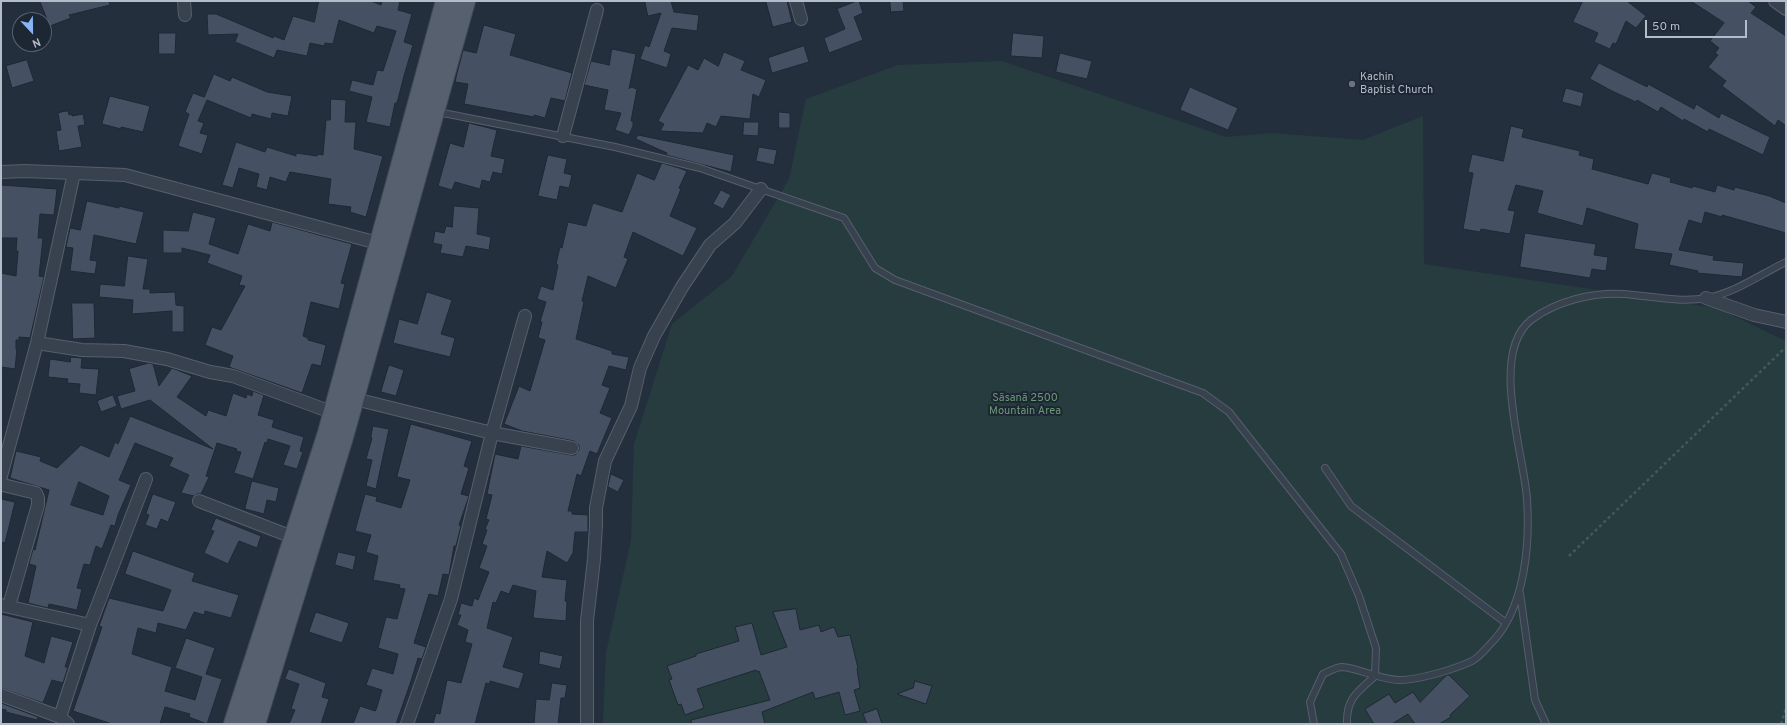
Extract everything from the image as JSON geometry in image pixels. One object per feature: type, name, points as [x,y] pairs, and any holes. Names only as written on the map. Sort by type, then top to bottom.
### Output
[{"type":"main road","points":[[426,108],[446,1]]},
{"type":"main road","points":[[254,724],[342,402],[388,246],[426,108],[465,1]]},
{"type":"main road","points":[[234,724],[295,538],[342,402]]},
{"type":"street","points":[[184,1],[185,15]]},
{"type":"street","points":[[796,1],[801,19]]},
{"type":"street","points":[[1775,1],[1786,9]]},
{"type":"street","points":[[563,136],[597,10]]},
{"type":"street","points":[[1,172],[25,171],[125,176],[388,246]]},
{"type":"street","points":[[1,476],[37,343],[74,173]]},
{"type":"street","points":[[587,724],[587,621],[596,532],[596,508],[605,461],[631,406],[640,368],[654,336],[682,287],[710,246],[735,223],[761,190]]},
{"type":"street","points":[[1706,298],[1754,314],[1786,322]]},
{"type":"street","points":[[407,724],[451,599],[492,433],[525,316]]},
{"type":"street","points":[[37,343],[82,350],[124,351],[167,359],[210,372],[342,402],[572,448]]},
{"type":"street","points":[[1,695],[64,720],[90,625],[146,479]]},
{"type":"street","points":[[1,482],[3,485],[36,493],[38,498],[38,505],[5,606],[90,625]]},
{"type":"street","points":[[199,501],[295,538]]},
{"type":"lane","points":[[426,108],[615,147],[700,168],[844,218],[875,268],[894,280],[1203,393],[1229,412],[1341,554],[1360,596],[1376,648],[1375,676],[1353,696],[1347,714],[1347,724]]},
{"type":"lane","points":[[1314,724],[1310,702],[1323,674],[1340,667],[1375,676],[1400,680],[1438,673],[1474,660],[1501,632],[1506,623],[1519,591],[1526,551],[1527,499],[1513,412],[1509,375],[1513,348],[1518,334],[1530,321],[1547,310],[1567,301],[1598,295],[1623,294],[1664,299],[1706,298],[1733,290],[1786,262]]},
{"type":"lane","points":[[1325,468],[1351,506],[1506,623]]},
{"type":"lane","points":[[1519,591],[1535,700],[1546,724]]},
{"type":"path","points":[[1569,556],[1786,347]]},
{"type":"path","points":[[1781,724],[1786,708]]},
{"type":"green space","name":"Sāsanā 2500 Mountain Area","points":[[1002,61],[1226,137],[1272,133],[1363,140],[1423,116],[1424,264],[1717,308],[1786,341],[1786,724],[603,724],[606,653],[631,540],[634,444],[672,324],[732,276],[789,179],[806,99],[898,65]]},
{"type":"building","points":[[40,1],[109,1],[110,5],[69,15],[71,18],[52,25],[52,12],[44,12]]},
{"type":"building","points":[[319,1],[371,1],[381,5],[382,1],[400,1],[398,10],[412,14],[404,42],[413,45],[397,103],[395,103],[390,127],[366,122],[372,97],[349,91],[352,80],[373,85],[377,70],[383,71],[396,31],[377,26],[374,33],[339,20],[333,44],[325,43],[324,46],[310,43],[307,56],[277,50],[274,58],[235,42],[238,34],[208,35],[207,14],[216,14],[273,38],[274,36],[284,40],[293,16],[314,22]]},
{"type":"building","points":[[645,1],[671,1],[674,12],[699,15],[697,31],[672,28],[664,51],[671,54],[667,68],[640,59],[645,45],[649,47],[661,13],[648,16]]},
{"type":"building","points":[[766,1],[787,1],[792,22],[773,27]]},
{"type":"building","points":[[859,1],[863,13],[854,17],[863,40],[829,53],[824,38],[845,29],[837,9]]},
{"type":"building","points":[[890,1],[903,1],[904,11],[891,12]]},
{"type":"building","points":[[1583,1],[1627,1],[1646,16],[1636,28],[1626,21],[1616,44],[1613,43],[1610,49],[1594,42],[1598,33],[1573,22]]},
{"type":"building","points":[[1691,1],[1748,1],[1756,7],[1751,13],[1786,36],[1786,126],[1778,120],[1775,126],[1722,86],[1726,81],[1708,67],[1718,55],[1715,53],[1719,48],[1710,41],[1724,23]]},
{"type":"building","points":[[484,25],[516,34],[510,55],[572,73],[565,101],[551,98],[545,118],[464,104],[468,84],[455,82],[457,73],[463,50],[476,53]]},
{"type":"building","points":[[159,33],[176,33],[175,54],[159,54]]},
{"type":"building","points":[[1013,33],[1044,36],[1042,58],[1011,56]]},
{"type":"building","points":[[804,46],[809,62],[772,73],[768,58]]},
{"type":"building","points":[[612,49],[636,54],[629,89],[631,87],[637,89],[631,121],[633,121],[633,126],[629,135],[615,130],[621,113],[604,110],[608,90],[584,85],[591,61],[609,65]]},
{"type":"building","points":[[724,52],[745,61],[741,70],[766,80],[759,97],[753,94],[750,119],[721,116],[716,127],[707,123],[703,133],[660,131],[664,124],[658,121],[688,65],[698,70],[704,58],[718,66]]},
{"type":"building","points":[[1060,53],[1092,61],[1087,79],[1056,72]]},
{"type":"building","points":[[27,60],[34,81],[12,88],[6,66]]},
{"type":"building","points":[[1599,63],[1647,87],[1648,84],[1694,109],[1696,104],[1719,118],[1721,113],[1770,137],[1763,155],[1709,129],[1708,132],[1684,119],[1683,121],[1661,107],[1658,112],[1637,100],[1636,102],[1590,79]]},
{"type":"building","points":[[214,74],[230,81],[232,77],[267,92],[292,96],[288,116],[272,113],[271,119],[252,114],[251,118],[207,100],[198,121],[204,123],[200,133],[208,135],[202,154],[178,146],[189,114],[185,112],[193,93],[204,97]]},
{"type":"building","points":[[1190,87],[1238,108],[1228,130],[1180,110]]},
{"type":"building","points":[[1566,88],[1584,93],[1581,107],[1562,102]]},
{"type":"building","points":[[110,96],[150,106],[143,132],[121,127],[121,129],[102,124]]},
{"type":"building","points":[[331,99],[346,100],[345,122],[356,122],[354,149],[383,156],[366,217],[350,212],[351,207],[328,204],[331,179],[290,172],[286,182],[270,177],[267,190],[256,187],[259,174],[239,168],[233,188],[222,185],[236,142],[265,152],[267,147],[296,156],[296,153],[317,156],[318,154],[323,155],[326,120],[330,120]]},
{"type":"building","points":[[68,111],[69,115],[72,114],[72,116],[83,114],[85,125],[78,126],[82,147],[59,151],[56,131],[61,130],[58,113]]},
{"type":"building","points":[[779,112],[790,113],[790,128],[779,128]]},
{"type":"building","points":[[744,122],[759,122],[758,136],[743,135]]},
{"type":"building","points":[[469,123],[497,130],[491,156],[505,159],[502,174],[493,172],[490,182],[482,180],[480,189],[455,182],[452,190],[438,186],[450,143],[463,147]]},
{"type":"building","points":[[1511,126],[1524,129],[1522,137],[1580,151],[1579,155],[1594,159],[1592,169],[1648,184],[1652,173],[1671,178],[1670,182],[1692,188],[1693,186],[1715,192],[1717,185],[1734,190],[1735,187],[1769,196],[1786,203],[1786,233],[1722,215],[1722,217],[1705,212],[1702,224],[1689,220],[1679,250],[1714,256],[1713,260],[1744,263],[1742,277],[1697,273],[1698,271],[1669,265],[1672,254],[1634,249],[1638,224],[1587,208],[1583,226],[1537,213],[1543,191],[1516,185],[1508,210],[1515,211],[1510,234],[1481,229],[1480,232],[1463,229],[1473,173],[1468,172],[1472,154],[1503,161]]},
{"type":"building","points":[[638,135],[734,155],[731,172],[666,155],[667,153],[636,139]]},
{"type":"building","points":[[759,147],[777,150],[774,165],[756,161]]},
{"type":"building","points":[[548,155],[567,159],[564,173],[572,175],[569,188],[560,186],[557,200],[538,196]]},
{"type":"building","points":[[662,163],[687,171],[679,188],[681,189],[670,216],[697,228],[683,256],[633,232],[624,257],[628,259],[616,288],[588,276],[582,301],[584,302],[576,339],[612,351],[612,354],[629,357],[626,370],[609,366],[602,385],[610,388],[600,413],[612,418],[597,454],[590,451],[581,476],[577,474],[568,511],[572,511],[572,514],[588,515],[588,532],[575,532],[573,553],[567,563],[547,551],[542,577],[567,580],[565,601],[567,601],[566,621],[533,618],[536,591],[513,585],[509,594],[501,591],[496,603],[493,602],[487,628],[513,637],[503,667],[524,673],[519,689],[490,681],[490,684],[486,683],[475,724],[433,724],[436,713],[440,714],[447,680],[461,683],[472,644],[465,642],[468,630],[457,625],[461,615],[458,615],[461,603],[472,606],[474,598],[478,600],[489,572],[479,568],[487,546],[482,544],[487,530],[485,529],[489,520],[486,519],[492,495],[487,494],[495,454],[518,459],[521,446],[571,455],[575,455],[579,450],[579,445],[574,441],[522,431],[504,424],[519,386],[530,391],[545,340],[538,338],[542,322],[540,322],[546,302],[537,299],[541,286],[553,290],[558,265],[556,264],[560,247],[562,248],[568,222],[586,226],[593,203],[622,212],[637,173],[654,180]]},
{"type":"building","points":[[1,185],[57,189],[54,215],[40,214],[38,238],[43,238],[39,276],[44,277],[30,338],[19,337],[19,340],[16,340],[17,349],[15,369],[1,367],[1,273],[16,276],[18,251],[16,251],[17,238],[1,238]]},
{"type":"building","points":[[721,190],[731,195],[723,209],[713,204]]},
{"type":"building","points":[[87,201],[144,212],[136,244],[94,235],[90,260],[97,261],[95,274],[70,271],[73,248],[66,247],[70,228],[80,230]]},
{"type":"building","points":[[454,206],[479,208],[477,234],[491,237],[489,250],[466,246],[463,257],[440,253],[442,245],[433,243],[435,231],[444,233],[446,226],[452,227]]},
{"type":"building","points":[[193,212],[216,218],[209,244],[238,254],[248,224],[270,231],[272,222],[352,244],[341,283],[345,284],[339,309],[311,302],[303,336],[308,338],[308,340],[326,345],[321,366],[312,364],[302,393],[229,367],[233,356],[205,345],[212,327],[221,330],[245,286],[239,285],[242,276],[207,263],[210,255],[182,248],[182,253],[163,253],[163,230],[188,231]]},
{"type":"building","points":[[1525,233],[1596,244],[1594,255],[1608,257],[1606,271],[1592,269],[1590,278],[1520,267]]},
{"type":"building","points":[[128,256],[148,259],[143,289],[150,289],[150,293],[175,292],[176,305],[184,306],[184,332],[172,332],[172,311],[132,314],[133,300],[99,297],[100,284],[124,286]]},
{"type":"building","points":[[427,292],[452,300],[441,334],[455,338],[450,357],[393,343],[399,319],[417,324]]},
{"type":"building","points":[[72,303],[94,303],[95,338],[73,339]]},
{"type":"building","points":[[71,357],[82,358],[81,368],[99,369],[96,395],[79,393],[80,384],[67,383],[68,379],[48,377],[50,359],[70,362]]},
{"type":"building","points":[[149,363],[153,364],[159,386],[172,368],[192,376],[177,397],[206,416],[208,410],[226,416],[233,393],[246,398],[247,394],[252,396],[253,391],[264,395],[258,415],[274,420],[272,427],[304,437],[300,451],[303,452],[297,469],[283,465],[290,446],[268,439],[267,443],[265,442],[253,479],[234,473],[241,452],[236,451],[237,449],[217,443],[206,476],[209,477],[201,494],[194,496],[181,493],[189,475],[169,466],[173,458],[135,443],[119,480],[131,485],[118,515],[115,526],[111,525],[102,549],[96,546],[90,565],[84,564],[77,588],[82,589],[77,610],[49,604],[48,608],[28,603],[36,566],[29,564],[33,549],[35,550],[49,490],[10,478],[16,451],[41,457],[40,461],[57,468],[81,445],[109,457],[115,442],[118,444],[130,416],[213,449],[150,400],[121,409],[117,396],[135,391],[129,369]],"holes":[[[79,482],[109,496],[103,515],[71,505]]]},
{"type":"building","points":[[389,365],[404,370],[396,396],[381,392]]},
{"type":"building","points":[[113,395],[117,406],[101,412],[97,401]]},
{"type":"building","points":[[411,424],[472,441],[464,466],[469,468],[461,494],[469,496],[459,525],[461,526],[456,546],[454,546],[449,575],[443,574],[438,596],[429,594],[414,643],[426,647],[422,659],[418,658],[396,724],[353,724],[360,706],[375,711],[376,710],[382,690],[366,685],[372,668],[393,674],[398,654],[378,648],[386,617],[397,619],[405,589],[399,588],[400,585],[373,580],[378,556],[366,552],[371,535],[355,531],[365,494],[377,497],[376,501],[401,508],[410,480],[397,477]]},
{"type":"building","points":[[373,426],[389,429],[376,489],[366,486],[372,460],[366,459],[372,438]]},
{"type":"building","points":[[611,474],[624,480],[618,492],[608,487]]},
{"type":"building","points":[[252,481],[279,488],[276,502],[267,500],[264,514],[245,509]]},
{"type":"building","points":[[153,494],[176,502],[168,522],[161,519],[157,529],[145,525],[149,515],[146,514]]},
{"type":"building","points":[[1,499],[15,502],[5,543],[1,542]]},
{"type":"building","points":[[216,518],[261,536],[257,548],[239,541],[228,564],[204,553],[214,531],[211,530]]},
{"type":"building","points":[[133,551],[195,573],[192,581],[239,595],[231,618],[205,611],[204,615],[194,612],[186,630],[158,623],[156,633],[138,628],[132,654],[172,667],[165,691],[195,700],[202,677],[175,668],[186,638],[215,648],[206,674],[222,679],[207,724],[189,717],[190,714],[165,707],[160,724],[112,724],[73,711],[102,627],[99,626],[109,598],[163,611],[171,590],[125,574]]},
{"type":"building","points":[[338,552],[356,556],[353,570],[335,565]]},
{"type":"building","points":[[796,609],[800,630],[819,625],[821,632],[834,627],[838,637],[850,635],[858,668],[860,688],[854,690],[860,711],[845,715],[839,692],[815,699],[813,692],[762,712],[765,724],[692,724],[691,720],[770,700],[759,671],[757,672],[756,670],[697,689],[704,708],[685,715],[681,704],[678,705],[669,680],[672,679],[667,666],[696,656],[696,654],[739,641],[735,627],[752,623],[761,655],[787,647],[773,612]]},
{"type":"building","points":[[316,612],[349,623],[342,643],[309,632]]},
{"type":"building","points":[[1,614],[33,622],[25,656],[44,663],[51,636],[73,642],[65,667],[68,667],[63,683],[52,680],[43,703],[1,688]]},
{"type":"building","points":[[540,651],[563,656],[560,669],[539,664]]},
{"type":"building","points":[[289,669],[326,683],[322,697],[329,699],[321,724],[289,724],[295,710],[291,709],[299,684],[285,679]]},
{"type":"building","points":[[1447,675],[1449,675],[1470,696],[1450,715],[1451,717],[1439,724],[1415,724],[1408,714],[1392,724],[1374,724],[1365,709],[1389,694],[1395,703],[1413,692],[1420,702]]},
{"type":"building","points":[[915,681],[932,686],[926,704],[897,694],[913,688]]},
{"type":"building","points":[[552,683],[567,685],[565,698],[561,698],[558,724],[534,724],[536,699],[549,700]]},
{"type":"building","points":[[1,703],[38,717],[37,720],[6,712],[6,710],[1,709]]},
{"type":"building","points":[[877,709],[882,724],[867,724],[863,714]]},
{"type":"place","name":"Kachin Baptist Church","points":[[1352,84]]}]
